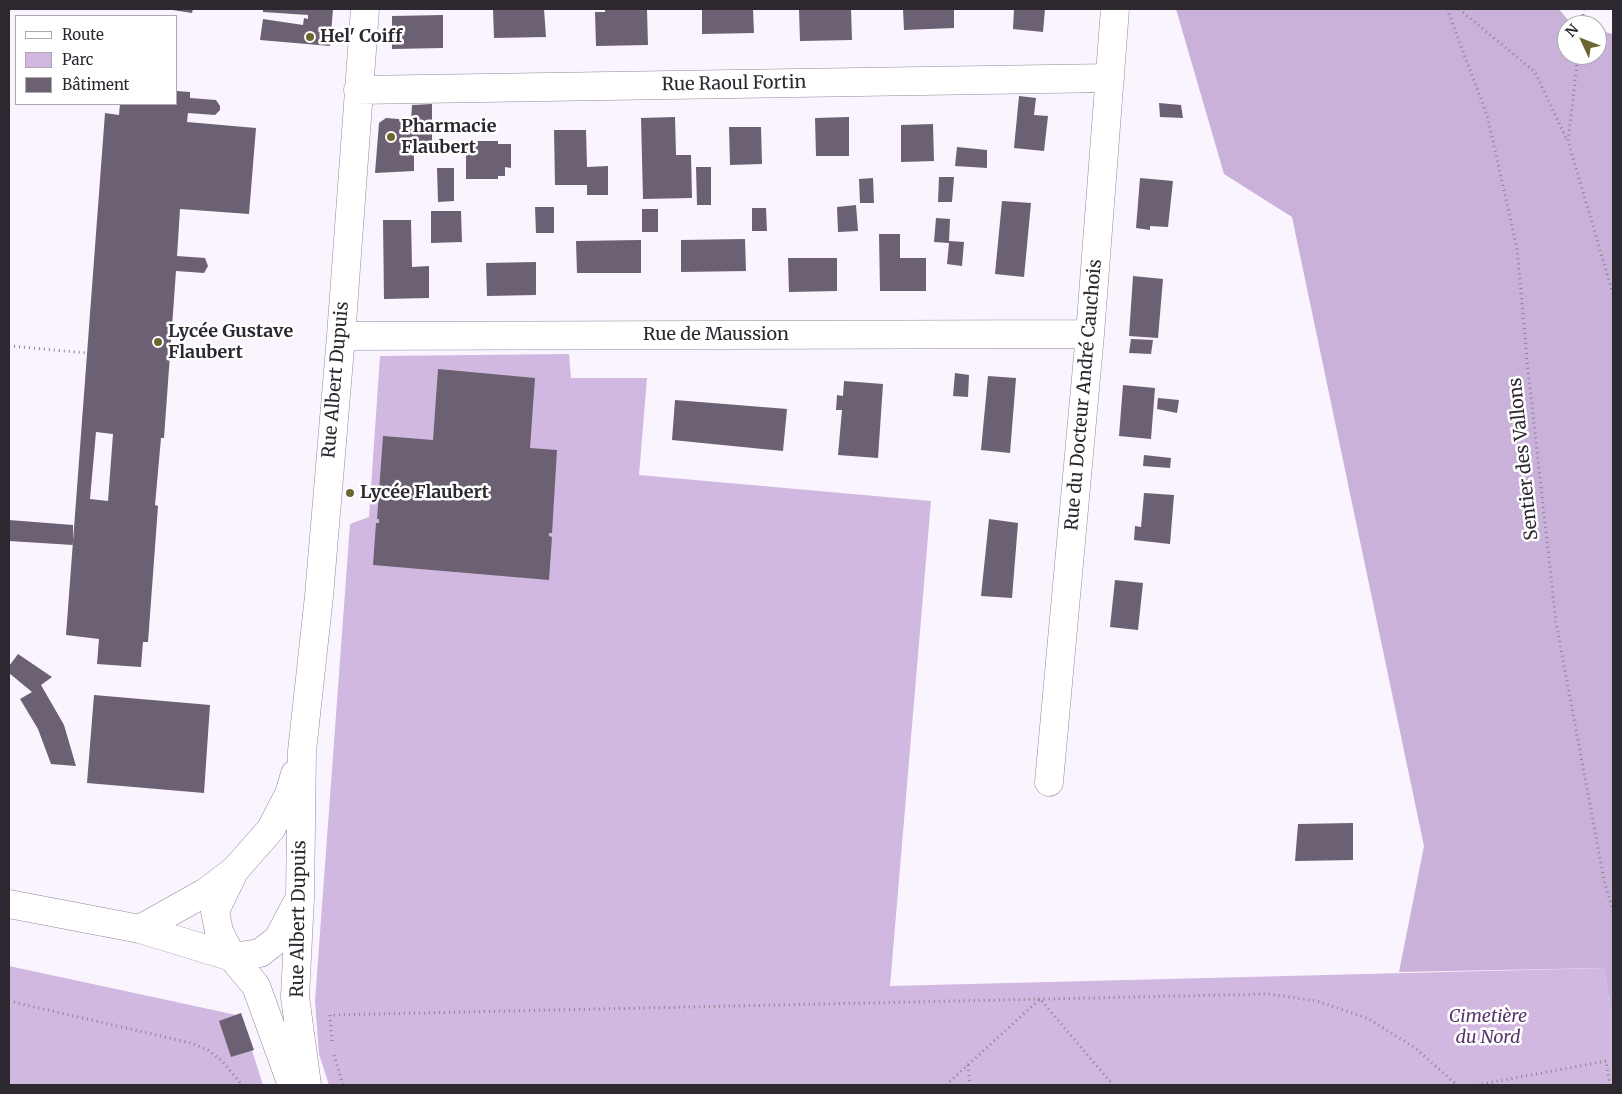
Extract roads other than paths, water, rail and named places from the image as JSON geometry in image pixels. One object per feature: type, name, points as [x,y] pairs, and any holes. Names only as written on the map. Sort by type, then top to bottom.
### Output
[{"type":"street","name":"Rue Albert Dupuis","points":[[307,1085],[295,997],[300,898],[302,751],[318,605],[341,336],[365,9]]},
{"type":"street","name":"Rue du Docteur André Cauchois","points":[[1049,782],[1090,334],[1116,9]]},
{"type":"street","name":"Rue Raoul Fortin","points":[[358,90],[1110,78]]},
{"type":"street","name":"Rue de Maussion","points":[[341,336],[1090,334]]},
{"type":"street","name":"Rue Albert Dupuis","points":[[140,929],[206,892],[235,870],[271,829],[289,794],[302,751]]},
{"type":"street","name":"Rue Albert Dupuis","points":[[235,870],[215,911],[219,932],[232,957],[256,986],[292,1085]]},
{"type":"street","points":[[9,904],[140,929],[232,957],[260,953],[278,939],[300,898]]},
{"type":"place","name":"Hel' Coiff","points":[[310,37]]},
{"type":"place","name":"Pharmacie Flaubert","points":[[391,137]]},
{"type":"place","name":"Lycée Gustave Flaubert","points":[[158,342]]},
{"type":"place","name":"Lycée Flaubert","points":[[350,493]]},
{"type":"park label","name":"Cimetière du Nord","points":[[1488,1027]]}]
